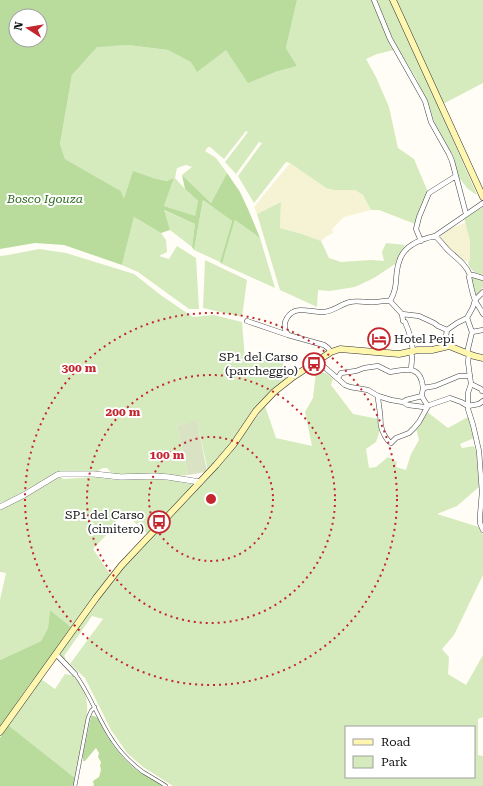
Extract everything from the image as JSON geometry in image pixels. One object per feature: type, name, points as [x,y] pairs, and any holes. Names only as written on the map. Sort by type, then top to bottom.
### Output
[{"type":"main road","points":[[393,0],[483,197]]},
{"type":"main road","points":[[0,732],[98,595],[121,566],[216,465],[233,445],[256,412],[274,392],[293,377],[318,359],[340,349],[394,354],[423,349],[432,350],[447,346],[454,347],[483,358]]},
{"type":"street","points":[[374,0],[390,39],[425,101],[431,122],[449,154],[466,214]]},
{"type":"street","points":[[421,241],[416,229],[419,217],[429,193],[456,176]]},
{"type":"street","points":[[390,301],[395,291],[398,263],[400,258],[410,246],[435,236],[483,203]]},
{"type":"street","points":[[435,236],[464,265],[470,275],[469,277],[475,300],[483,314]]},
{"type":"street","points":[[470,275],[483,278]]},
{"type":"street","points":[[447,346],[447,330],[467,318],[475,300],[483,292]]},
{"type":"street","points":[[288,335],[284,329],[284,323],[290,314],[296,311],[324,312],[350,302],[390,301],[402,314],[403,321],[405,322],[412,340],[411,370]]},
{"type":"street","points":[[402,314],[419,316],[447,330]]},
{"type":"street","points":[[467,318],[472,332],[468,353],[471,384],[468,393],[468,406],[479,451],[482,492],[480,523],[483,530]]},
{"type":"street","points":[[247,321],[324,345],[331,352]]},
{"type":"street","points":[[472,332],[483,330]]},
{"type":"street","points":[[318,359],[322,366],[345,385],[368,390],[378,396],[403,402],[408,405],[424,407],[450,398],[468,406],[479,404],[483,401]]},
{"type":"street","points":[[338,378],[341,373],[356,371],[368,367],[378,366],[390,372],[411,370],[419,375],[423,388],[422,396],[428,406]]},
{"type":"street","points":[[423,388],[435,386],[455,377],[470,376]]},
{"type":"street","points":[[471,384],[481,389],[483,392]]},
{"type":"street","points":[[378,396],[382,430],[388,441],[391,443],[396,438],[408,433],[414,428],[428,406]]},
{"type":"street","points":[[403,402],[422,396]]},
{"type":"street","points":[[0,507],[61,474],[94,474],[121,477],[168,477],[200,482]]},
{"type":"street","points":[[56,654],[75,674],[87,691],[108,734],[122,752],[143,772],[166,786]]},
{"type":"street","points":[[75,786],[88,718],[91,711],[95,707]]},
{"type":"shaded area","points":[[290,163],[326,188],[355,190],[363,195],[371,210],[344,217],[332,229],[333,233],[321,241],[280,228],[281,202],[257,214],[254,207]]},
{"type":"shaded area","points":[[465,223],[470,241],[470,261],[462,261],[454,255],[438,236],[448,229]]},
{"type":"green space","name":"Bosco Igouza","points":[[0,0],[297,0],[286,48],[297,66],[275,72],[248,83],[226,50],[197,72],[191,62],[168,50],[128,45],[97,47],[72,75],[60,144],[65,159],[121,191],[124,199],[133,171],[167,181],[174,178],[164,206],[195,216],[198,201],[185,189],[182,175],[211,203],[227,173],[240,192],[260,238],[235,220],[222,264],[220,262],[232,221],[203,200],[194,250],[192,247],[195,224],[164,210],[170,230],[161,233],[134,217],[122,265],[64,245],[35,243],[0,249]]},
{"type":"green space","points":[[297,0],[373,0],[394,50],[377,54],[366,59],[376,77],[389,107],[398,148],[414,159],[428,192],[421,205],[415,224],[379,210],[371,210],[363,195],[355,190],[334,190],[326,188],[290,163],[286,162],[254,203],[238,176],[262,143],[259,142],[236,174],[225,162],[248,132],[246,131],[224,159],[210,147],[208,147],[205,151],[216,158],[227,173],[211,203],[182,175],[192,167],[186,165],[177,168],[175,178],[198,201],[195,217],[164,206],[174,178],[168,181],[153,178],[124,200],[121,191],[65,159],[60,144],[72,75],[97,46],[128,45],[168,50],[192,62],[226,50],[275,72],[297,66],[286,48]]},
{"type":"green space","points":[[376,0],[390,0],[477,195],[468,189],[457,175],[416,78],[394,42]]},
{"type":"green space","points":[[395,0],[483,0],[483,83],[443,104]]},
{"type":"green space","points":[[203,200],[232,221],[220,262],[194,250]]},
{"type":"green space","points":[[281,202],[280,228],[321,241],[329,258],[341,262],[371,260],[384,261],[382,252],[386,243],[405,245],[395,264],[374,278],[355,287],[330,291],[318,290],[317,307],[280,290],[257,214]]},
{"type":"green space","points":[[483,206],[483,275],[473,271],[468,261],[470,261],[470,241],[464,218]]},
{"type":"green space","points":[[163,210],[195,224],[192,247],[170,230]]},
{"type":"green space","points":[[134,217],[161,233],[166,240],[167,252],[159,256],[169,259],[177,246],[196,258],[199,309],[189,309],[138,272],[122,265]]},
{"type":"green space","points":[[235,220],[260,238],[275,288],[222,264]]},
{"type":"green space","points":[[39,249],[66,253],[134,274],[162,296],[193,317],[214,315],[242,322],[245,359],[284,355],[283,368],[286,378],[264,399],[208,471],[197,422],[177,425],[188,475],[113,475],[107,468],[104,468],[96,473],[53,475],[0,503],[0,256]]},
{"type":"green space","points":[[205,260],[247,280],[242,317],[203,308]]},
{"type":"green space","points":[[476,276],[483,279],[483,287],[475,295],[471,279]]},
{"type":"green space","points":[[316,372],[326,373],[333,379],[331,385],[353,414],[379,419],[380,430],[376,442],[366,449],[369,468],[376,467],[388,457],[397,462],[396,467],[406,470],[411,454],[419,440],[416,428],[426,411],[448,428],[468,417],[474,438],[460,444],[462,448],[474,446],[476,451],[479,487],[457,506],[437,514],[479,527],[483,535],[483,575],[454,635],[442,649],[449,657],[448,674],[466,685],[483,655],[483,717],[478,719],[478,755],[483,756],[483,786],[173,786],[143,767],[127,753],[111,730],[85,678],[70,664],[103,619],[92,616],[64,656],[66,658],[64,659],[61,656],[60,653],[117,575],[223,462],[265,406],[276,438],[312,446],[305,412],[313,398]]},
{"type":"green space","points":[[197,421],[207,471],[188,475],[177,425]]},
{"type":"green space","points":[[59,477],[64,479],[93,477],[117,480],[157,479],[195,485],[148,534],[124,513],[112,525],[110,531],[93,549],[110,574],[71,627],[50,610],[48,628],[41,641],[0,660],[0,600],[6,573],[0,572],[0,509],[29,495]]},
{"type":"green space","points":[[50,610],[71,627],[0,728],[0,660],[41,641],[48,628]]},
{"type":"green space","points":[[65,674],[74,676],[78,681],[84,691],[87,705],[87,717],[75,778],[8,725],[41,679],[55,689]]},
{"type":"green space","points":[[91,716],[98,718],[113,745],[128,763],[163,786],[93,786],[93,781],[99,777],[101,770],[101,762],[98,757],[99,753],[96,748],[85,761],[83,761],[83,754]]},
{"type":"green space","points":[[8,725],[75,778],[74,785],[0,786],[0,738]]},
{"type":"place","name":"Hotel Pepi","points":[[379,339]]},
{"type":"place","name":"SP1 del Carso (parcheggio)","points":[[314,364]]},
{"type":"place","name":"SP1 del Carso (cimitero)","points":[[159,522]]}]
